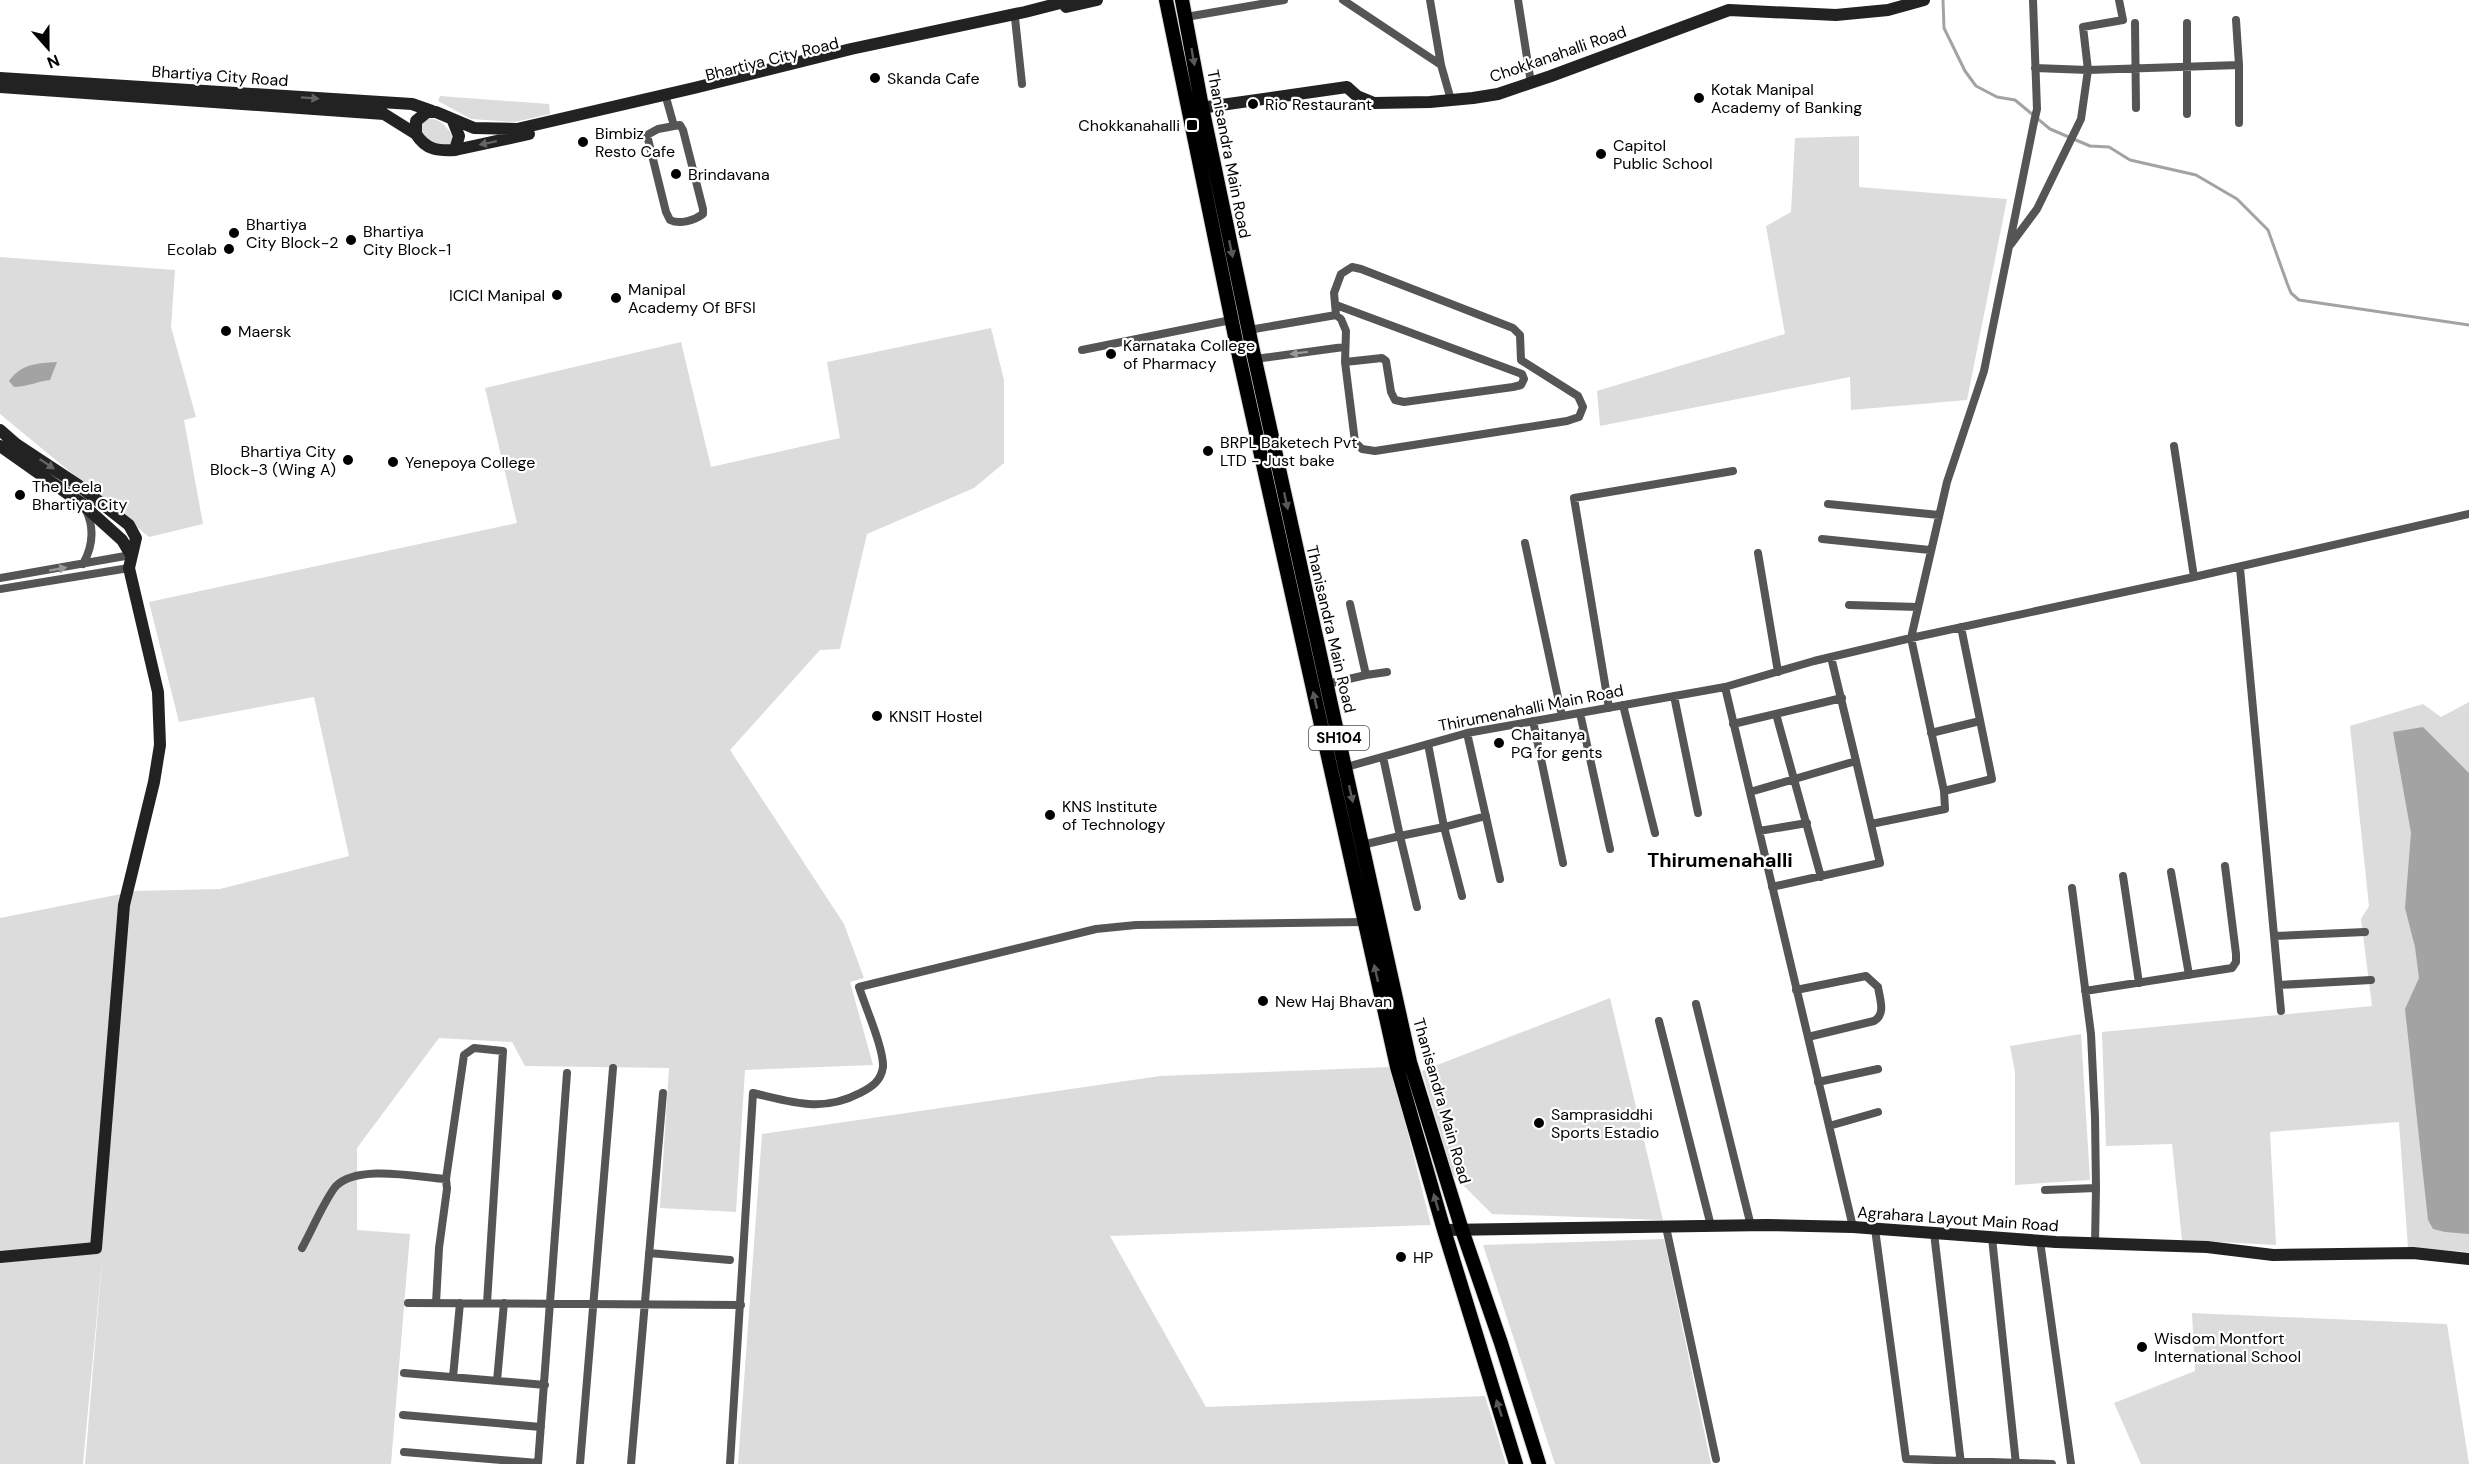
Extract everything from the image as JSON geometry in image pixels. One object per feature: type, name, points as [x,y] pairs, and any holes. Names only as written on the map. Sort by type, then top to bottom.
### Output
[{"type":"main road","name":"Thanisandra Main Road","points":[[1166,0],[1195,108],[1255,359],[1410,1062],[1462,1230],[1539,1464]]},
{"type":"main road","name":"Thanisandra Main Road","points":[[1182,0],[1186,17],[1195,108],[1231,320],[1397,1067],[1516,1464]]},
{"type":"street","name":"Bhartiya City Road","points":[[963,28],[1072,0]]},
{"type":"street","name":"Bhartiya City Road","points":[[0,78],[412,104],[474,128],[517,129],[853,52],[1097,0]]},
{"type":"street","points":[[1186,17],[1284,0]]},
{"type":"street","points":[[1343,0],[1441,65]]},
{"type":"street","points":[[1430,0],[1441,65],[1451,100]]},
{"type":"street","points":[[1518,0],[1531,83]]},
{"type":"street","name":"Chokkanahalli Road","points":[[1195,108],[1347,87],[1357,96],[1374,104],[1451,100],[1498,94],[1729,10],[1836,15],[1888,10],[1924,0]]},
{"type":"street","points":[[1871,824],[1945,809],[1944,791],[1911,638],[1947,482],[1984,372],[2036,112],[2033,0]]},
{"type":"street","points":[[2009,246],[2037,209],[2081,118],[2088,70],[2083,27],[2123,20],[2119,0]]},
{"type":"street","points":[[1014,18],[1022,84]]},
{"type":"street","points":[[2236,20],[2239,123]]},
{"type":"street","points":[[2135,23],[2136,108]]},
{"type":"street","points":[[2187,23],[2187,114]]},
{"type":"street","name":"Bhartiya City Road","points":[[0,87],[384,114],[438,151],[455,150],[568,126],[853,52]]},
{"type":"street","points":[[2035,68],[2088,70],[2239,65]]},
{"type":"street","points":[[667,101],[674,126]]},
{"type":"street","points":[[416,134],[415,125],[419,117],[427,112],[436,112]]},
{"type":"street","points":[[453,121],[459,136],[455,150]]},
{"type":"street","points":[[680,125],[683,130],[703,209],[703,214],[699,217],[677,223],[670,220],[666,212],[647,135],[658,129],[674,126],[680,125]]},
{"type":"street","points":[[1352,267],[1513,328],[1520,336],[1521,360],[1578,396],[1583,407],[1579,417],[1567,421],[1375,451],[1362,449],[1355,442],[1344,347],[1346,331],[1336,310],[1334,293],[1341,274],[1352,267]]},
{"type":"street","points":[[1248,330],[1336,310],[1522,374],[1524,379],[1521,385],[1513,387],[1404,402],[1395,400],[1391,392],[1386,361],[1382,358],[1345,362]]},
{"type":"street","points":[[1083,350],[1231,320]]},
{"type":"street","points":[[1255,359],[1344,347]]},
{"type":"street","points":[[0,430],[16,444],[78,485],[129,525],[136,538],[129,568],[158,692],[160,736],[154,782],[124,905],[96,1248],[0,1257]]},
{"type":"street","points":[[0,446],[83,506],[122,540],[131,555]]},
{"type":"street","points":[[2174,446],[2194,577]]},
{"type":"street","points":[[1609,708],[1574,498],[1733,471]]},
{"type":"street","points":[[1828,504],[1939,515]]},
{"type":"street","points":[[83,506],[90,518],[92,533],[90,548],[83,564]]},
{"type":"street","name":"Thirumenahalli Main Road","points":[[1331,771],[1467,733],[1725,687],[1831,657],[1911,638],[2240,568],[2469,514]]},
{"type":"street","points":[[1822,539],[1930,550]]},
{"type":"street","points":[[1525,543],[1562,716]]},
{"type":"street","points":[[1758,553],[1778,672]]},
{"type":"street","points":[[0,578],[131,555]]},
{"type":"street","points":[[0,589],[129,568]]},
{"type":"street","points":[[2240,568],[2281,1011]]},
{"type":"street","points":[[1350,604],[1366,675]]},
{"type":"street","points":[[1849,605],[1918,607]]},
{"type":"street","points":[[1944,791],[1992,779],[1961,627]]},
{"type":"street","points":[[1772,887],[1821,878],[1880,863],[1831,657]]},
{"type":"street","points":[[1327,684],[1387,672]]},
{"type":"street","points":[[1725,687],[1852,1227]]},
{"type":"street","points":[[1674,696],[1698,813]]},
{"type":"street","points":[[1733,724],[1842,698]]},
{"type":"street","points":[[1623,705],[1654,833]]},
{"type":"street","points":[[1580,713],[1610,849]]},
{"type":"street","points":[[1776,714],[1821,878]]},
{"type":"street","points":[[1931,733],[1980,721]]},
{"type":"street","points":[[1533,722],[1563,863]]},
{"type":"street","points":[[1467,733],[1500,879]]},
{"type":"street","points":[[1428,744],[1444,827],[1462,896]]},
{"type":"street","points":[[1383,757],[1417,908]]},
{"type":"street","points":[[1750,792],[1856,761]]},
{"type":"street","points":[[1362,845],[1486,816]]},
{"type":"street","points":[[1759,831],[1807,823]]},
{"type":"street","points":[[2085,991],[2232,968],[2236,962],[2225,866]]},
{"type":"street","points":[[2171,872],[2188,975]]},
{"type":"street","points":[[2123,876],[2139,983]]},
{"type":"street","points":[[2072,888],[2091,1034],[2096,1188],[2095,1244]]},
{"type":"street","points":[[730,1464],[753,1093],[817,1106],[836,1103],[872,1087],[880,1078],[883,1064],[859,987],[1096,929],[1136,925],[1365,922]]},
{"type":"street","points":[[2274,936],[2365,932]]},
{"type":"street","points":[[1796,990],[1866,976],[1878,987],[1882,1011],[1879,1018],[1808,1037]]},
{"type":"street","points":[[2279,985],[2372,980]]},
{"type":"street","points":[[1696,1004],[1751,1226]]},
{"type":"street","points":[[1659,1022],[1711,1226]]},
{"type":"street","points":[[436,1303],[439,1248],[447,1190],[446,1179],[464,1055],[474,1048],[503,1051],[487,1303]]},
{"type":"street","points":[[580,1464],[613,1068]]},
{"type":"street","points":[[1818,1082],[1878,1070]]},
{"type":"street","points":[[404,1452],[538,1463],[552,1304],[567,1073]]},
{"type":"street","points":[[632,1464],[663,1093]]},
{"type":"street","points":[[1829,1126],[1878,1112]]},
{"type":"street","points":[[302,1248],[336,1187],[349,1177],[364,1173],[446,1179]]},
{"type":"street","points":[[2045,1190],[2096,1188]]},
{"type":"street","name":"Agrahara Layout Main Road","points":[[1444,1230],[1711,1226],[1852,1227],[2040,1241],[2207,1247],[2273,1255],[2413,1253],[2469,1259]]},
{"type":"street","points":[[1666,1227],[1716,1459]]},
{"type":"street","points":[[1875,1229],[1906,1459],[1961,1463],[2052,1464]]},
{"type":"street","points":[[1934,1233],[1961,1463]]},
{"type":"street","points":[[1992,1238],[2016,1463]]},
{"type":"street","points":[[2040,1241],[2071,1464]]},
{"type":"street","points":[[649,1253],[730,1260]]},
{"type":"street","points":[[408,1303],[741,1305]]},
{"type":"street","points":[[453,1377],[460,1303]]},
{"type":"street","points":[[497,1381],[504,1303]]},
{"type":"street","points":[[404,1373],[545,1385]]},
{"type":"street","points":[[403,1415],[541,1428]]},
{"type":"shaded area","points":[[440,96],[549,104],[550,114],[515,122],[471,119],[438,101]]},
{"type":"shaded area","points":[[424,118],[434,119],[444,124],[452,135],[451,144],[444,147],[430,143],[419,129]]},
{"type":"shaded area","points":[[1859,136],[1859,187],[2007,199],[1967,400],[1851,410],[1850,377],[1600,426],[1597,391],[1785,334],[1766,226],[1791,212],[1795,138]]},
{"type":"shaded area","points":[[0,257],[175,270],[171,327],[196,417],[184,420],[203,524],[149,537],[0,414]]},
{"type":"shaded area","points":[[991,328],[1004,380],[1004,463],[974,488],[867,534],[840,649],[820,650],[730,750],[844,924],[864,978],[850,982],[873,1065],[745,1070],[736,1212],[660,1208],[669,1068],[525,1066],[512,1042],[439,1038],[357,1148],[357,1230],[410,1234],[391,1464],[85,1464],[103,1250],[83,1464],[0,1464],[0,918],[136,891],[220,889],[349,856],[314,697],[179,722],[149,602],[517,523],[485,388],[681,342],[711,467],[840,438],[827,362]]},
{"type":"shaded area","points":[[57,362],[50,380],[14,387],[9,381],[24,368]]},
{"type":"shaded area","points":[[2469,702],[2469,1252],[2408,1248],[2399,1122],[2270,1132],[2276,1245],[2182,1240],[2172,1144],[2106,1146],[2102,1032],[2372,1006],[2361,919],[2369,906],[2350,726],[2423,704],[2441,717]]},
{"type":"shaded area","points":[[2423,727],[2469,773],[2469,1234],[2433,1229],[2428,1220],[2405,1009],[2419,978],[2415,947],[2405,908],[2411,833],[2393,732]]},
{"type":"shaded area","name":"Samprasiddhi Sports Estadio","points":[[1610,998],[1663,1220],[1492,1214],[1453,1175],[1422,1071]]},
{"type":"shaded area","points":[[2081,1034],[2090,1180],[2015,1185],[2015,1072],[2010,1046]]},
{"type":"shaded area","points":[[1391,1067],[1431,1225],[1110,1236],[1206,1407],[1485,1396],[1506,1464],[738,1464],[762,1134],[1160,1076]]},
{"type":"shaded area","points":[[1664,1239],[1711,1464],[1555,1464],[1483,1245]]},
{"type":"shaded area","points":[[2192,1313],[2447,1324],[2469,1464],[2141,1464],[2114,1403],[2195,1371]]},
{"type":"waterway","points":[[1943,0],[1944,28],[1965,71],[1976,86],[1997,97],[2015,100],[2050,129],[2090,146],[2109,147],[2130,160],[2196,175],[2237,199],[2268,230],[2291,293],[2299,300],[2469,325]]},
{"type":"place","name":"Skanda Cafe","points":[[875,78]]},
{"type":"place","name":"Kotak Manipal Academy of Banking","points":[[1699,98]]},
{"type":"place","name":"Rio Restaurant","points":[[1253,104]]},
{"type":"place","name":"Chokkanahalli","points":[[1192,125]]},
{"type":"place","name":"Bimbiz Resto Cafe","points":[[583,142]]},
{"type":"place","name":"Capitol Public School","points":[[1601,154]]},
{"type":"place","name":"Brindavana","points":[[676,174]]},
{"type":"place","name":"Bhartiya City Block-2","points":[[234,233]]},
{"type":"place","name":"Bhartiya City Block-1","points":[[351,240]]},
{"type":"place","name":"Ecolab","points":[[229,249]]},
{"type":"place","name":"ICICI Manipal","points":[[557,295]]},
{"type":"place","name":"Manipal Academy Of BFSI","points":[[616,298]]},
{"type":"place","name":"Maersk","points":[[226,331]]},
{"type":"place","name":"Karnataka College of Pharmacy","points":[[1111,354]]},
{"type":"place","name":"BRPL Baketech Pvt LTD - Just bake","points":[[1208,451]]},
{"type":"place","name":"Bhartiya City Block-3 (Wing A)","points":[[348,460]]},
{"type":"place","name":"Yenepoya College","points":[[393,462]]},
{"type":"place","name":"The Leela Bhartiya City","points":[[20,495]]},
{"type":"place","name":"KNSIT Hostel","points":[[877,716]]},
{"type":"place","name":"Chaitanya PG for gents","points":[[1499,743]]},
{"type":"place","name":"KNS Institute of Technology","points":[[1050,815]]},
{"type":"place","name":"New Haj Bhavan","points":[[1263,1001]]},
{"type":"place","name":"Samprasiddhi Sports Estadio","points":[[1539,1123]]},
{"type":"place","name":"HP","points":[[1401,1257]]},
{"type":"place","name":"Wisdom Montfort International School","points":[[2142,1347]]},
{"type":"district","name":"Thirumenahalli","points":[[1720,860]]}]
